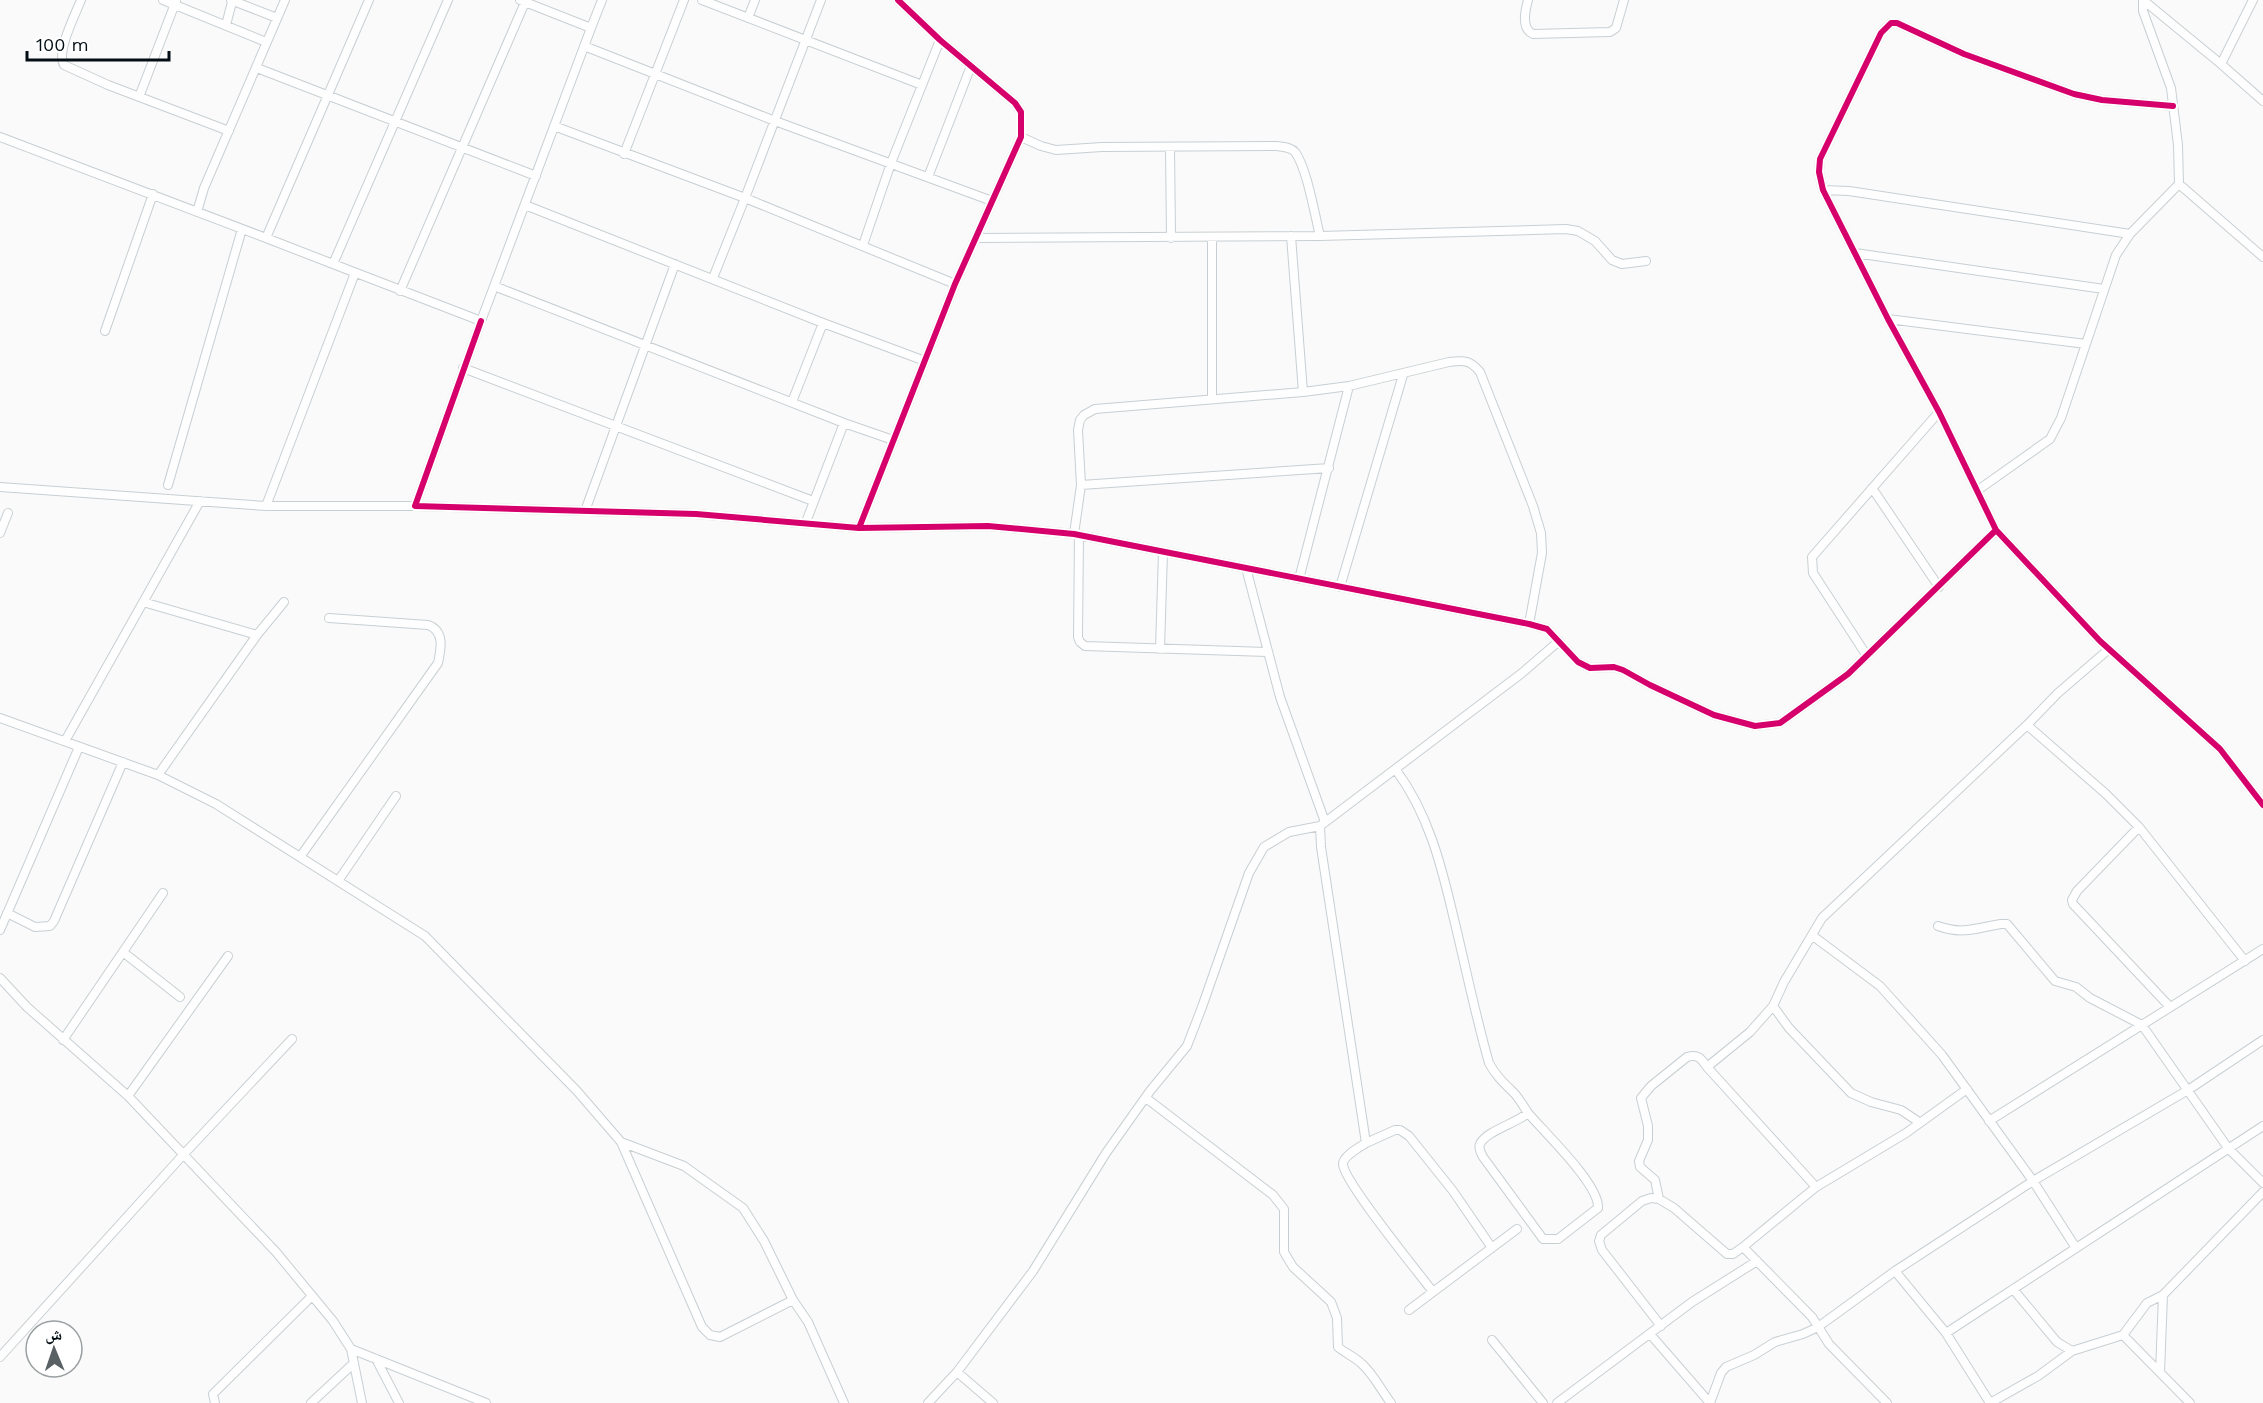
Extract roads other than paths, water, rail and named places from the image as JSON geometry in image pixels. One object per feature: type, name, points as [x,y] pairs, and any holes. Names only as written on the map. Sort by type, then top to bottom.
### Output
[{"type":"street","points":[[81,0],[63,45],[61,62],[64,65],[108,85],[229,131]]},
{"type":"street","points":[[163,0],[175,2],[266,42]]},
{"type":"street","points":[[197,212],[204,188],[285,0]]},
{"type":"street","points":[[266,238],[369,0]]},
{"type":"street","points":[[333,264],[448,0]]},
{"type":"street","points":[[415,506],[481,321],[602,0]]},
{"type":"street","points":[[624,154],[684,0]]},
{"type":"street","points":[[702,0],[922,85]]},
{"type":"street","points":[[748,18],[755,0]]},
{"type":"street","points":[[713,278],[821,0]]},
{"type":"street","points":[[859,528],[955,284],[1021,137],[1021,112],[1015,104],[897,0]]},
{"type":"street","points":[[1528,0],[1525,28],[1533,34],[1610,32],[1616,28],[1624,0]]},
{"type":"street","points":[[2143,0],[2222,64],[2263,101]]},
{"type":"street","points":[[2143,0],[2143,11],[2171,88],[2179,184],[2263,257]]},
{"type":"street","points":[[2222,64],[2253,0]]},
{"type":"street","points":[[226,25],[232,1],[277,18]]},
{"type":"street","points":[[400,291],[523,1],[591,28]]},
{"type":"street","points":[[139,97],[175,2]]},
{"type":"street","points":[[2173,106],[2102,100],[2074,94],[1964,54],[1897,23],[1892,23],[1881,33],[1820,159],[1819,172],[1823,190],[1888,319],[1939,412],[1996,530],[2109,649],[2220,749],[2263,805]]},
{"type":"street","points":[[863,245],[891,163],[940,40]]},
{"type":"street","points":[[584,46],[775,121],[992,201]]},
{"type":"street","points":[[928,177],[971,66]]},
{"type":"street","points":[[257,68],[536,176]]},
{"type":"street","points":[[554,126],[745,198],[955,284]]},
{"type":"street","points":[[0,137],[481,321]]},
{"type":"street","points":[[1021,137],[1056,150],[1277,146],[1292,149],[1303,170],[1320,236]]},
{"type":"street","points":[[1170,147],[1171,238]]},
{"type":"street","points":[[1978,490],[2050,439],[2061,418],[2116,255],[2130,234],[2179,184]]},
{"type":"street","points":[[1823,190],[1849,191],[2130,234]]},
{"type":"street","points":[[105,331],[153,194]]},
{"type":"street","points":[[525,205],[925,361]]},
{"type":"street","points":[[168,485],[242,229]]},
{"type":"street","points":[[976,238],[1320,236],[1566,229],[1578,231],[1595,241],[1612,260],[1622,264],[1646,261]]},
{"type":"street","points":[[1291,236],[1303,392]]},
{"type":"street","points":[[1212,237],[1212,398]]},
{"type":"street","points":[[1855,253],[2104,289]]},
{"type":"street","points":[[585,511],[675,264]]},
{"type":"street","points":[[266,506],[355,273]]},
{"type":"street","points":[[494,286],[893,440]]},
{"type":"street","points":[[1888,319],[2086,344]]},
{"type":"street","points":[[792,402],[823,323]]},
{"type":"street","points":[[1267,652],[1085,646],[1080,642],[1078,637],[1077,534],[1081,485],[1078,430],[1083,415],[1095,409],[1303,392],[1349,386],[1403,375],[1449,362],[1466,360],[1472,362],[1480,372],[1533,506],[1541,533],[1542,553],[1529,624]]},
{"type":"street","points":[[464,368],[813,501]]},
{"type":"street","points":[[1340,587],[1403,375]]},
{"type":"street","points":[[1299,579],[1349,386]]},
{"type":"street","points":[[1867,656],[1813,573],[1812,557],[1939,412]]},
{"type":"street","points":[[806,522],[844,423]]},
{"type":"street","points":[[1081,485],[1329,468]]},
{"type":"street","points":[[0,487],[266,506],[415,506],[696,514],[859,528],[988,525],[1077,534],[1547,629],[1584,666],[1614,667],[1714,715],[1755,726],[1769,726],[1791,717],[1848,674],[1996,530]]},
{"type":"street","points":[[1872,488],[1939,586]]},
{"type":"street","points":[[64,741],[200,501]]},
{"type":"street","points":[[0,533],[8,513]]},
{"type":"street","points":[[1160,649],[1163,552]]},
{"type":"street","points":[[1246,568],[1280,697],[1323,824],[1321,847],[1366,1143]]},
{"type":"street","points":[[143,602],[257,635]]},
{"type":"street","points":[[158,775],[257,635],[284,602]]},
{"type":"street","points":[[300,857],[438,663],[441,646],[439,634],[435,628],[428,625],[329,618]]},
{"type":"street","points":[[928,1403],[957,1372],[1033,1271],[1106,1153],[1187,1046],[1249,873],[1264,847],[1289,832],[1323,824],[1396,771],[1522,673],[1558,641]]},
{"type":"street","points":[[1707,1067],[1750,1032],[1773,1006],[1822,918],[2058,693],[2109,649]]},
{"type":"street","points":[[1,721],[158,775],[216,804],[425,936],[569,1082],[621,1142],[702,1327],[710,1335],[720,1337],[793,1300]]},
{"type":"street","points":[[2027,725],[2106,794],[2139,827],[2245,960]]},
{"type":"street","points":[[0,930],[79,747]]},
{"type":"street","points":[[7,913],[35,927],[50,926],[54,921],[123,762]]},
{"type":"street","points":[[1396,771],[1408,786],[1426,822],[1442,870],[1489,1063],[1496,1077],[1516,1096],[1528,1113],[1572,1162],[1598,1203],[1598,1208],[1558,1239],[1543,1239],[1483,1157],[1480,1149],[1480,1143],[1488,1135],[1521,1119],[1528,1113]]},
{"type":"street","points":[[338,881],[396,796]]},
{"type":"street","points":[[2139,827],[2077,891],[2072,900],[2073,904],[2170,1007]]},
{"type":"street","points":[[63,1040],[164,893]]},
{"type":"street","points":[[1938,926],[1953,932],[1963,932],[2007,924],[2055,981],[2076,987],[2090,998],[2142,1025],[2228,1148],[2263,1183]]},
{"type":"street","points":[[1813,936],[1880,986],[1942,1055],[2033,1181],[2076,1248]]},
{"type":"street","points":[[1989,1121],[2263,949]]},
{"type":"street","points":[[123,952],[180,997]]},
{"type":"street","points":[[128,1096],[228,956]]},
{"type":"street","points":[[0,978],[27,1007],[128,1096],[276,1252],[333,1321],[351,1349],[362,1403]]},
{"type":"street","points":[[1773,1006],[1788,1028],[1851,1093],[1871,1102],[1901,1110],[1919,1122]]},
{"type":"street","points":[[0,1357],[183,1155],[292,1039]]},
{"type":"street","points":[[1650,1334],[1710,1403],[1711,1396],[1726,1367],[1754,1356],[1775,1342],[1818,1327],[1895,1271],[2033,1181],[2188,1090],[2263,1040]]},
{"type":"street","points":[[1659,1198],[1655,1180],[1640,1167],[1638,1161],[1648,1140],[1648,1126],[1641,1098],[1651,1086],[1687,1057],[1694,1055],[1700,1057],[1816,1187]]},
{"type":"street","points":[[1661,1326],[1602,1250],[1599,1241],[1601,1235],[1635,1206],[1651,1198],[1659,1198],[1727,1254],[1733,1254],[1816,1187],[1906,1133],[1967,1089]]},
{"type":"street","points":[[1146,1098],[1273,1195],[1281,1204],[1284,1209],[1284,1252],[1288,1260],[1331,1302],[1337,1318],[1338,1347],[1361,1363],[1391,1403]]},
{"type":"street","points":[[1946,1333],[2263,1126]]},
{"type":"street","points":[[1433,1292],[1369,1208],[1347,1175],[1343,1165],[1344,1160],[1366,1143],[1395,1130],[1400,1130],[1408,1136],[1453,1191],[1492,1248]]},
{"type":"street","points":[[621,1142],[684,1166],[743,1208],[769,1250],[793,1300],[808,1322],[844,1403]]},
{"type":"street","points":[[1895,1271],[1946,1333],[1990,1403],[2038,1376],[2072,1351],[2123,1335],[2146,1304],[2163,1295],[2263,1192]]},
{"type":"street","points":[[1409,1310],[1517,1229]]},
{"type":"street","points":[[1743,1247],[1812,1317],[1829,1344],[1887,1403]]},
{"type":"street","points":[[1557,1403],[1692,1302],[1757,1261]]},
{"type":"street","points":[[2013,1289],[2057,1342],[2072,1351]]},
{"type":"street","points":[[2160,1372],[2163,1295]]},
{"type":"street","points":[[215,1403],[213,1394],[312,1296]]},
{"type":"street","points":[[2123,1335],[2190,1403]]},
{"type":"street","points":[[1492,1340],[1544,1403]]},
{"type":"street","points":[[351,1349],[486,1403]]},
{"type":"street","points":[[375,1358],[399,1403]]},
{"type":"street","points":[[311,1403],[354,1363]]},
{"type":"street","points":[[957,1372],[993,1403]]}]
